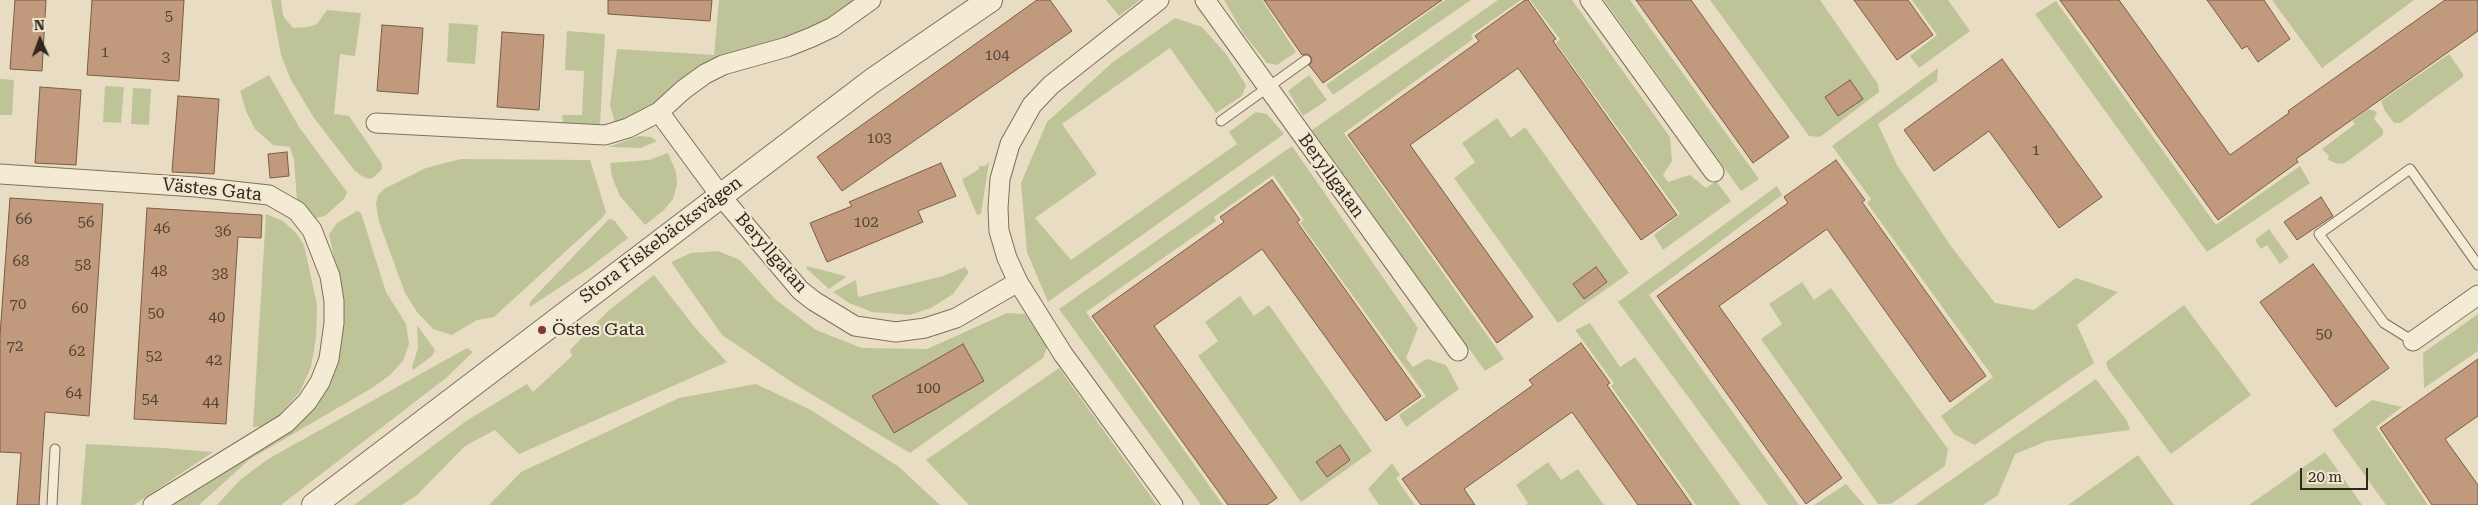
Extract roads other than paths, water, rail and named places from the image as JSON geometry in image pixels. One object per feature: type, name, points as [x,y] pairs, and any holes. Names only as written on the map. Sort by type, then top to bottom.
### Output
[{"type":"street","points":[[376,123],[594,136],[628,128],[659,112],[683,90],[705,74],[723,65],[787,47],[812,37],[833,27],[871,0]]},
{"type":"street","name":"Stora Fiskebäcksvägen","points":[[314,505],[872,81],[990,0]]},
{"type":"street","points":[[1159,0],[1052,85],[1032,105],[1010,144],[1000,179],[998,208],[1004,249],[1018,282],[1063,354],[1173,505]]},
{"type":"street","name":"Beryllgatan","points":[[1205,0],[1458,351]]},
{"type":"street","points":[[1590,0],[1714,172]]},
{"type":"street","points":[[659,112],[720,195]]},
{"type":"street","name":"Västes Gata","points":[[0,174],[196,186],[269,195],[297,211],[312,230],[330,276],[334,301],[334,323],[329,358],[320,382],[307,402],[286,423],[153,505]]},
{"type":"street","name":"Beryllgatan","points":[[720,195],[800,290],[814,302],[855,326],[896,332],[925,328],[956,318],[1018,282]]},
{"type":"street","points":[[2413,341],[2478,295]]},
{"type":"lane","points":[[1221,121],[1306,60]]},
{"type":"lane","points":[[2413,341],[2384,323],[2319,234],[2410,169],[2478,265]]},
{"type":"lane","points":[[52,505],[55,450]]},
{"type":"place","name":"Östes Gata","points":[[542,330]]}]
